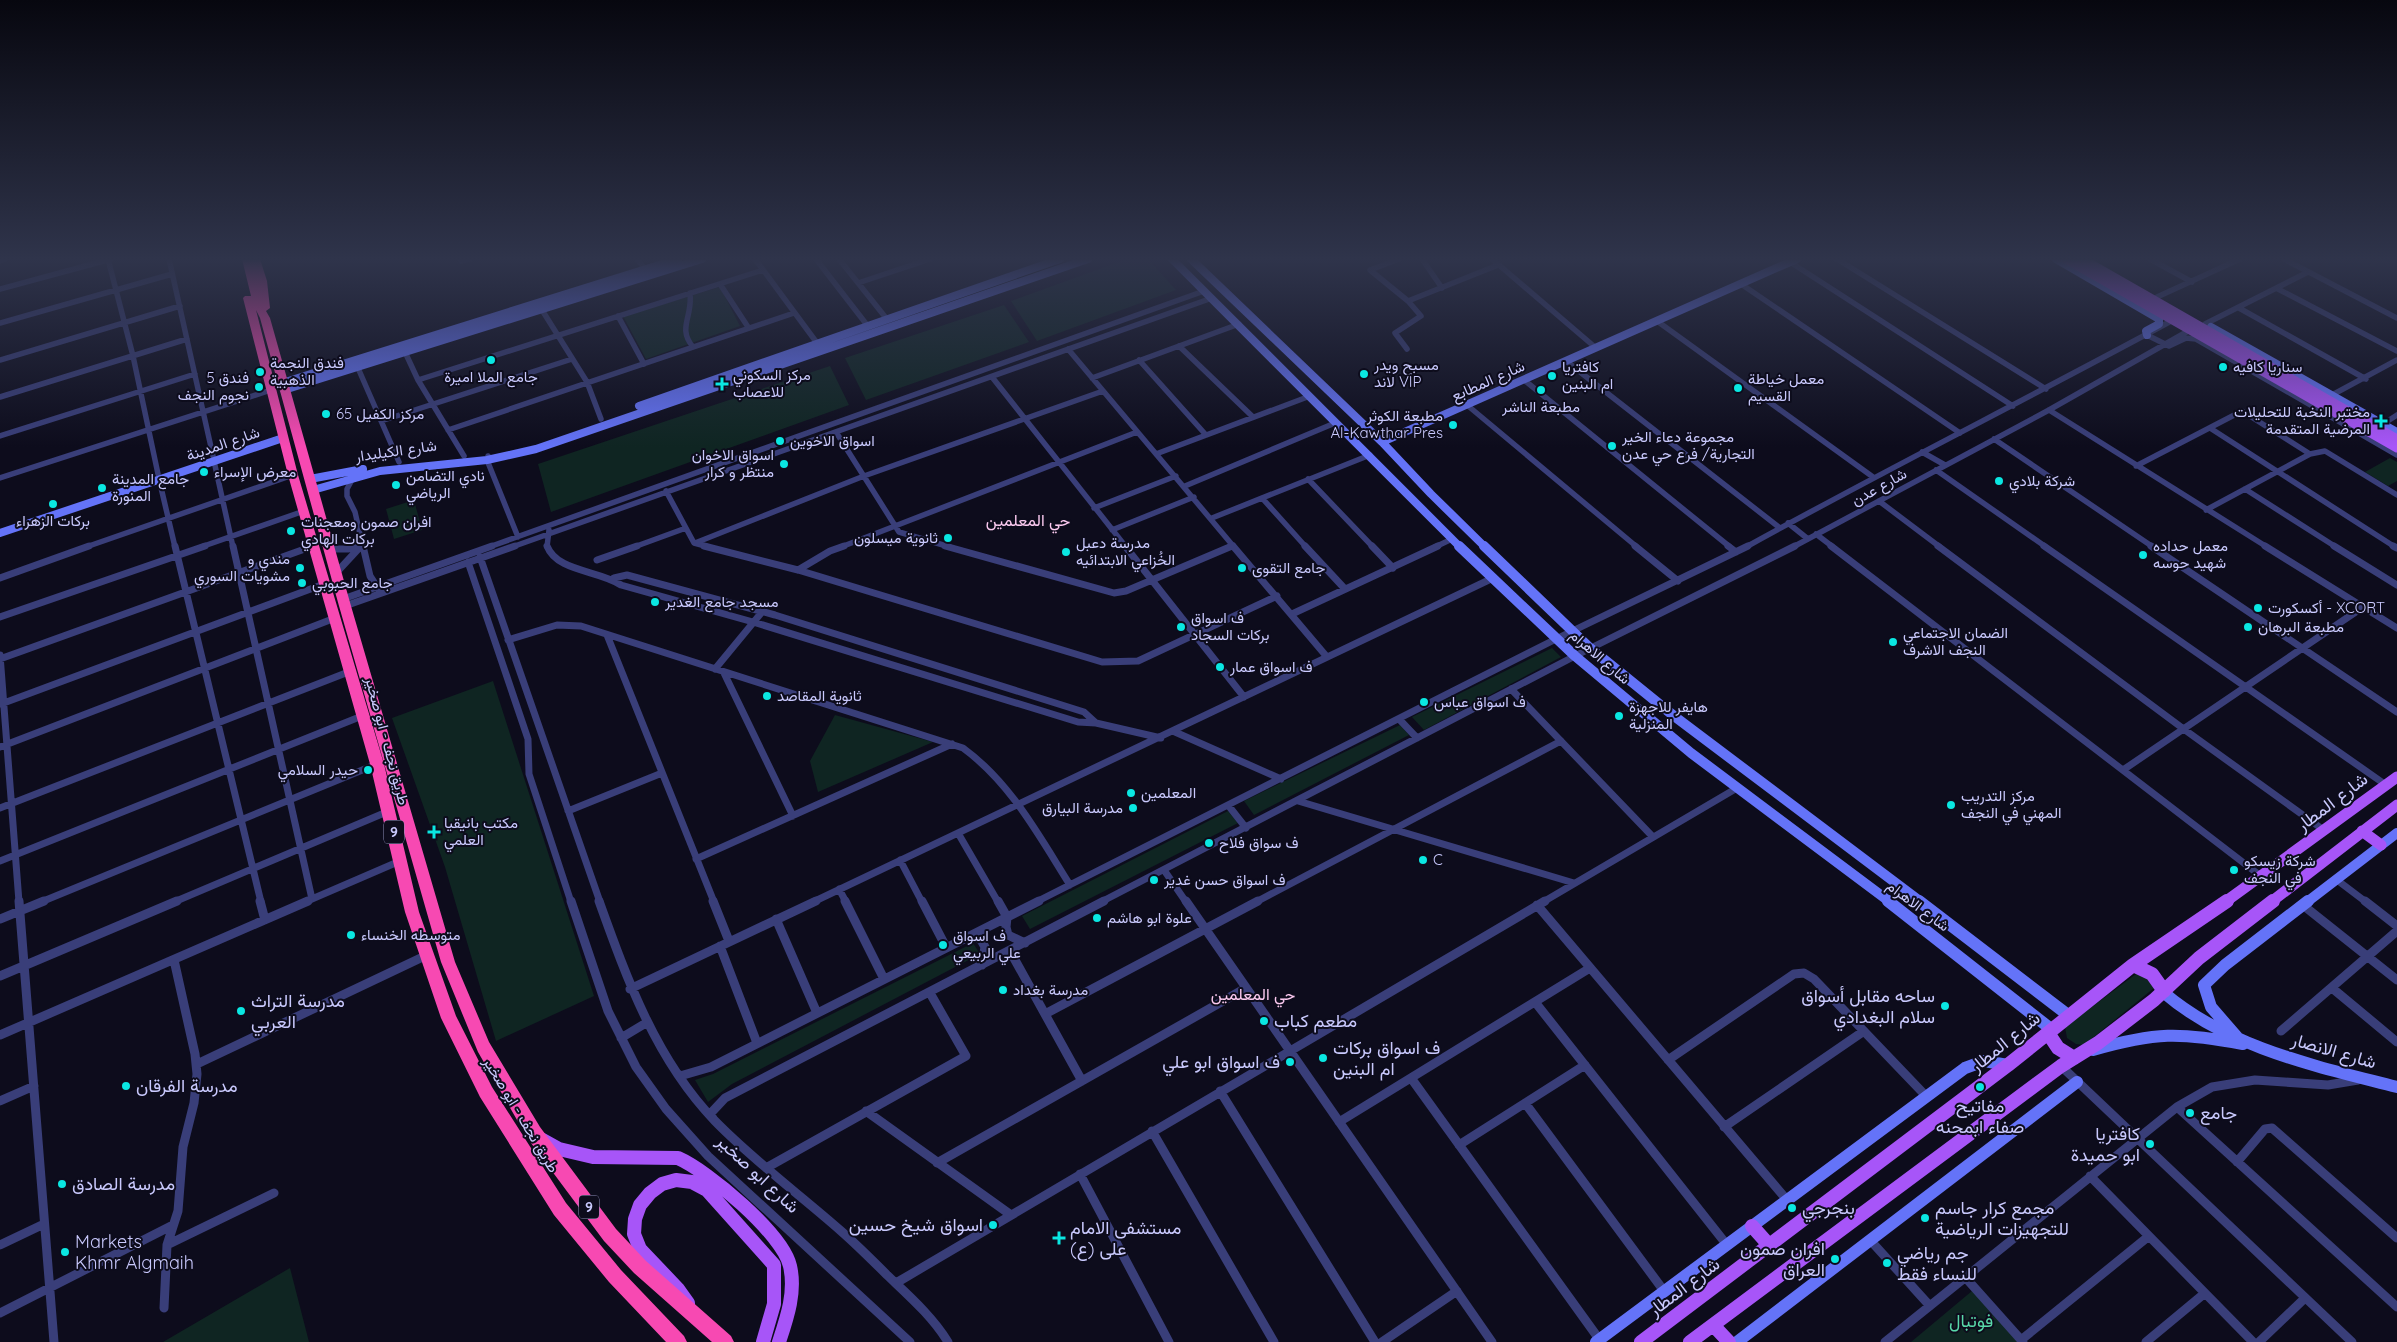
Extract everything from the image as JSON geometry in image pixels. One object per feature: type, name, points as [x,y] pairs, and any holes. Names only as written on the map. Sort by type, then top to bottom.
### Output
[{"type":"highway","name":"طريق نجف - ابو صخير","points":[[258,322],[311,484],[433,903],[439,931],[464,1004],[483,1047],[534,1133]]},
{"type":"highway","name":"طريق نجف - ابو صخير","points":[[266,322],[279,388],[283,435],[293,475],[377,764],[412,912],[449,1018],[486,1092],[537,1175],[584,1241],[678,1342]]},
{"type":"highway","points":[[412,912],[423,910],[433,903]]},
{"type":"highway","points":[[421,940],[429,933],[439,931]]},
{"type":"highway","name":"9","points":[[534,1133],[610,1235],[640,1267],[725,1342]]},
{"type":"highway","points":[[654,1318],[672,1342]]},
{"type":"main road","points":[[279,388],[488,322]]},
{"type":"main road","points":[[279,388],[358,368],[504,322]]},
{"type":"main road","points":[[487,458],[757,364],[791,356],[816,343],[876,322]]},
{"type":"main road","points":[[487,458],[536,449],[726,383],[791,356],[896,322]]},
{"type":"main road","name":"شارع الاهرام","points":[[1236,322],[1335,423],[1404,488],[1452,539],[1574,656],[1645,716],[1737,788],[1920,925],[2049,1031]]},
{"type":"main road","name":"شارع الاهرام","points":[[1257,322],[1382,442],[1431,494],[1590,648],[1674,716],[2068,1015]]},
{"type":"main road","name":"شارع المطابع","points":[[1382,442],[1656,322]]},
{"type":"main road","points":[[2147,335],[2146,330],[2159,324],[2159,322]]},
{"type":"main road","points":[[2183,322],[2197,324],[2332,395],[2397,432]]},
{"type":"main road","points":[[2193,322],[2397,439]]},
{"type":"main road","points":[[2194,322],[2344,421],[2397,448]]},
{"type":"main road","points":[[1264,351],[1276,351],[1281,345]]},
{"type":"main road","points":[[1274,362],[1279,355],[1290,354]]},
{"type":"main road","points":[[726,383],[735,377],[762,367],[762,364],[757,364]]},
{"type":"main road","name":"شارع المدينة","points":[[0,533],[283,435]]},
{"type":"main road","name":"شارع الكيليدار","points":[[311,484],[399,462],[487,458]]},
{"type":"main road","name":"شارع الكيليدار","points":[[311,484],[353,478],[380,470],[467,459]]},
{"type":"main road","name":"شارع المدينة","points":[[0,528],[159,477]]},
{"type":"main road","points":[[1404,488],[1415,488],[1419,482]]},
{"type":"main road","points":[[1415,500],[1422,494],[1431,494]]},
{"type":"main road","name":"شارع المطار","points":[[1641,1342],[2008,1066],[2068,1015],[2133,965],[2262,877],[2392,781]]},
{"type":"main road","points":[[1690,1342],[2061,1066],[2079,1056],[2164,991],[2199,958],[2397,805]]},
{"type":"main road","points":[[2362,831],[2381,846]]},
{"type":"main road","points":[[2237,1037],[2209,1004],[2204,994],[2204,986],[2225,964],[2304,906],[2397,833]]},
{"type":"main road","points":[[1837,863],[1843,864],[1852,861],[1852,851]]},
{"type":"main road","points":[[1859,879],[1860,869],[1872,867]]},
{"type":"main road","points":[[2133,965],[2152,974],[2164,991]]},
{"type":"main road","name":"شارع الانصار","points":[[2164,991],[2194,1017],[2237,1037],[2262,1047],[2397,1087]]},
{"type":"main road","points":[[2049,1031],[2050,1039],[2060,1051],[2079,1056]]},
{"type":"main road","name":"شارع الانصار","points":[[2079,1056],[2126,1040],[2159,1035],[2199,1036],[2262,1047]]},
{"type":"main road","points":[[1598,1341],[1970,1064],[1991,1062],[2008,1066]]},
{"type":"main road","points":[[1737,1342],[2077,1082]]},
{"type":"main road","points":[[534,1133],[548,1144],[592,1157],[623,1159],[662,1156],[678,1158],[691,1163],[731,1194],[766,1232],[781,1263],[776,1279],[774,1312],[763,1342]]},
{"type":"main road","points":[[695,1316],[678,1289],[646,1256],[636,1242],[635,1222],[638,1208],[658,1186],[668,1181],[685,1178],[696,1181],[791,1272],[791,1296],[779,1342]]},
{"type":"main road","points":[[1752,1226],[1769,1246]]},
{"type":"main road","points":[[1713,1325],[1729,1342]]},
{"type":"street","points":[[0,360],[128,322]]},
{"type":"street","points":[[183,322],[312,899]]},
{"type":"street","points":[[549,322],[587,382],[601,419]]},
{"type":"street","points":[[418,380],[601,322]]},
{"type":"street","points":[[621,322],[644,364]]},
{"type":"street","points":[[686,322],[683,329],[685,338],[693,347]]},
{"type":"street","points":[[744,322],[748,328]]},
{"type":"street","points":[[448,430],[768,322]]},
{"type":"street","points":[[800,322],[816,343]]},
{"type":"street","points":[[864,322],[867,325]]},
{"type":"street","points":[[344,602],[468,562],[548,529],[899,400],[1130,322]]},
{"type":"street","points":[[379,590],[518,536],[548,529],[666,491],[905,408],[1139,322]]},
{"type":"street","points":[[1407,349],[1395,333],[1412,322]]},
{"type":"street","points":[[1564,322],[1596,348]]},
{"type":"street","points":[[1658,322],[1873,477]]},
{"type":"street","points":[[1796,322],[1960,433]]},
{"type":"street","points":[[1886,322],[2013,406]]},
{"type":"street","points":[[1938,322],[2046,389]]},
{"type":"street","name":"شارع عدن","points":[[678,1074],[680,1076],[700,1071],[758,1043],[1556,639],[1736,552],[1873,477],[2046,389],[2171,322]]},
{"type":"street","name":"شارع عدن","points":[[714,1120],[710,1114],[725,1098],[982,966],[1574,656],[1879,502],[2049,410],[2203,322]]},
{"type":"street","points":[[2263,322],[2366,379]]},
{"type":"street","points":[[2341,322],[2397,351]]},
{"type":"street","points":[[123,323],[133,356],[147,430],[265,920]]},
{"type":"street","points":[[1092,378],[1239,324]]},
{"type":"street","points":[[2147,335],[2170,346],[2186,338],[2196,339],[2344,421],[2397,455]]},
{"type":"street","points":[[0,397],[187,339]]},
{"type":"street","points":[[1179,346],[1253,417]]},
{"type":"street","points":[[1068,349],[1327,657]]},
{"type":"street","points":[[405,352],[418,380],[467,459]]},
{"type":"street","points":[[381,422],[572,359]]},
{"type":"street","points":[[1140,360],[1206,435]]},
{"type":"street","points":[[2332,395],[2366,379],[2397,360]]},
{"type":"street","points":[[1566,361],[1780,528]]},
{"type":"street","points":[[358,368],[399,462]]},
{"type":"street","points":[[0,436],[195,374]]},
{"type":"street","points":[[992,376],[1058,463],[1244,697]]},
{"type":"street","points":[[1524,380],[1736,552]]},
{"type":"street","points":[[0,478],[279,388]]},
{"type":"street","points":[[928,390],[925,392],[926,396],[932,398]]},
{"type":"street","points":[[694,543],[864,476],[1103,391]]},
{"type":"street","points":[[1156,454],[1310,396]]},
{"type":"street","points":[[899,400],[907,402],[905,408]]},
{"type":"street","points":[[1467,405],[1678,581]]},
{"type":"street","points":[[2049,410],[2397,628]]},
{"type":"street","points":[[2136,466],[2242,411],[2310,454]]},
{"type":"street","points":[[2383,424],[2397,415]]},
{"type":"street","points":[[1185,486],[1335,423]]},
{"type":"street","points":[[2210,428],[2397,548]]},
{"type":"street","points":[[836,432],[899,532],[905,536],[1114,593],[1126,591],[1152,581],[1234,545]]},
{"type":"street","points":[[798,570],[830,552],[1137,432]]},
{"type":"street","points":[[1994,439],[2397,712]]},
{"type":"street","points":[[2206,510],[2310,454],[2324,451],[2397,496]]},
{"type":"street","points":[[1922,452],[1945,465]]},
{"type":"street","points":[[1212,518],[1370,455]]},
{"type":"street","points":[[487,458],[518,536]]},
{"type":"street","points":[[1936,470],[2245,686],[2392,781]]},
{"type":"street","points":[[0,578],[168,517],[293,475]]},
{"type":"street","points":[[1094,508],[1176,476]]},
{"type":"street","points":[[353,478],[347,489],[347,496],[355,512],[361,545],[370,576],[379,590]]},
{"type":"street","points":[[1308,479],[1393,568]]},
{"type":"street","points":[[2245,489],[2397,585]]},
{"type":"street","points":[[666,491],[694,543],[798,570],[1102,662],[1120,664],[1138,660],[1194,636],[1277,596]]},
{"type":"street","points":[[1112,530],[1194,497]]},
{"type":"street","points":[[1262,498],[1344,589]]},
{"type":"street","points":[[1879,502],[2185,730],[2325,831]]},
{"type":"street","points":[[0,617],[304,510]]},
{"type":"street","points":[[1788,523],[1808,539]]},
{"type":"street","points":[[597,560],[686,528]]},
{"type":"street","points":[[548,529],[545,546],[550,555],[572,566],[614,578],[621,585],[753,622],[1078,722],[1096,723],[1161,738]]},
{"type":"street","points":[[1816,534],[2262,877]]},
{"type":"street","points":[[1292,614],[1452,539]]},
{"type":"street","points":[[330,549],[348,549],[361,545]]},
{"type":"street","points":[[336,573],[361,545]]},
{"type":"street","points":[[0,659],[313,546]]},
{"type":"street","points":[[480,557],[630,989],[646,1023],[678,1074],[714,1120],[766,1168],[842,1231],[936,1322],[948,1342]]},
{"type":"street","name":"شارع ابو صخير","points":[[468,562],[528,738],[529,774],[608,1011],[636,1067],[686,1133],[732,1178],[895,1326],[910,1342]]},
{"type":"street","points":[[614,578],[626,575],[762,612],[915,658],[1084,712],[1096,723]]},
{"type":"street","points":[[630,989],[900,860],[1175,732],[1493,578]]},
{"type":"street","points":[[2,703],[324,584]]},
{"type":"street","points":[[2123,770],[2185,730],[2245,686],[2363,607]]},
{"type":"street","points":[[715,669],[762,612]]},
{"type":"street","points":[[4,745],[335,618]]},
{"type":"street","points":[[508,640],[557,624],[581,626],[952,744],[975,755],[985,763],[1018,805],[1070,885]]},
{"type":"street","points":[[607,635],[729,941]]},
{"type":"street","points":[[0,655],[4,745],[12,804],[54,1342]]},
{"type":"street","points":[[908,669],[915,658]]},
{"type":"street","points":[[0,808],[351,671]]},
{"type":"street","points":[[724,673],[793,816]]},
{"type":"street","points":[[1511,689],[1652,837]]},
{"type":"street","points":[[0,861],[362,716]]},
{"type":"street","points":[[1399,719],[1417,738]]},
{"type":"street","points":[[1175,732],[1281,778]]},
{"type":"street","points":[[528,738],[541,734]]},
{"type":"street","points":[[1045,1014],[1561,741]]},
{"type":"street","points":[[696,859],[952,744]]},
{"type":"street","points":[[0,919],[377,764]]},
{"type":"street","points":[[568,811],[662,773]]},
{"type":"street","points":[[896,1284],[1220,1091],[1737,788]]},
{"type":"street","points":[[1298,801],[1574,883]]},
{"type":"street","points":[[1228,805],[1246,828]]},
{"type":"street","points":[[0,976],[389,811]]},
{"type":"street","points":[[958,833],[1007,917],[1005,929],[1008,935],[1012,939],[1026,943]]},
{"type":"street","points":[[900,860],[946,948]]},
{"type":"street","points":[[0,1036],[400,861]]},
{"type":"street","points":[[1164,870],[1492,1342]]},
{"type":"street","points":[[2337,880],[2397,926]]},
{"type":"street","points":[[839,889],[884,979]]},
{"type":"street","points":[[1537,905],[1786,1200]]},
{"type":"street","points":[[2304,906],[2397,980]]},
{"type":"street","points":[[776,919],[817,1013]]},
{"type":"street","points":[[2281,1031],[2397,931]]},
{"type":"street","points":[[972,935],[983,940],[986,946],[987,952],[982,966]]},
{"type":"street","points":[[720,946],[758,1043]]},
{"type":"street","points":[[1010,951],[1082,1081]]},
{"type":"street","points":[[197,1064],[427,955]]},
{"type":"street","points":[[164,1308],[167,1245],[179,1203],[182,1153],[194,1104],[197,1064],[174,960]]},
{"type":"street","points":[[1339,1122],[1590,968]]},
{"type":"street","points":[[1668,1060],[1799,972],[1814,979],[1926,1096]]},
{"type":"street","points":[[937,1163],[1246,988]]},
{"type":"street","points":[[2332,988],[2397,1042]]},
{"type":"street","points":[[766,1168],[966,1056],[930,993]]},
{"type":"street","points":[[1535,1002],[1727,1245]]},
{"type":"street","points":[[621,1038],[646,1023]]},
{"type":"street","points":[[1724,1127],[1864,1031]]},
{"type":"street","points":[[1459,1145],[1585,1065]]},
{"type":"street","points":[[2061,1066],[2352,1342]]},
{"type":"street","points":[[1411,1078],[1598,1341]]},
{"type":"street","points":[[1886,1342],[2138,1137],[2178,1107],[2212,1087],[2255,1080],[2328,1085],[2365,1079]]},
{"type":"street","points":[[0,1102],[34,1086]]},
{"type":"street","points":[[1220,1091],[1375,1342]]},
{"type":"street","points":[[1525,1103],[1664,1291]]},
{"type":"street","points":[[2178,1107],[2397,1307]]},
{"type":"street","points":[[866,1111],[1010,1215]]},
{"type":"street","points":[[2237,1162],[2265,1129],[2272,1128],[2397,1238]]},
{"type":"street","points":[[1152,1132],[1274,1342]]},
{"type":"street","points":[[1080,1174],[1170,1342]]},
{"type":"street","points":[[2090,1176],[2253,1342]]},
{"type":"street","points":[[167,1245],[274,1193]]},
{"type":"street","points":[[0,1245],[44,1224]]},
{"type":"street","points":[[0,1313],[173,1225]]},
{"type":"street","points":[[1965,1277],[2022,1341],[2148,1236]]},
{"type":"street","points":[[1870,1240],[1930,1306]]},
{"type":"street","points":[[1382,1342],[1457,1291]]},
{"type":"street","points":[[2146,1342],[2205,1293]]},
{"type":"street","points":[[2259,1342],[2306,1298]]},
{"type":"green space","points":[[626,322],[738,322],[740,326],[646,359]]},
{"type":"green space","points":[[954,322],[1015,322],[1029,342],[866,400],[845,358]]},
{"type":"green space","points":[[1024,322],[1090,322],[1037,341]]},
{"type":"green space","points":[[830,366],[849,405],[551,512],[538,464]]},
{"type":"green space","points":[[2390,458],[2397,462],[2397,481],[2388,486],[2365,472]]},
{"type":"green space","points":[[414,500],[422,530],[394,539],[386,509]]},
{"type":"green space","points":[[1552,648],[1561,657],[1424,730],[1412,717]]},
{"type":"green space","points":[[493,681],[594,996],[496,1041],[445,867],[392,718]]},
{"type":"green space","points":[[835,715],[933,742],[818,792],[810,761]]},
{"type":"green space","points":[[1400,725],[1409,735],[1254,815],[1244,801]]},
{"type":"green space","points":[[1228,811],[1238,823],[1030,929],[1022,916]]},
{"type":"green space","points":[[973,943],[980,954],[732,1084],[708,1102],[695,1080],[713,1074]]},
{"type":"green space","points":[[2136,974],[2144,974],[2154,988],[2084,1045],[2076,1044],[2067,1038],[2065,1027]]},
{"type":"green space","points":[[290,1268],[309,1342],[163,1342]]},
{"type":"green space","name":"فوتبال","points":[[1972,1291],[2019,1342],[1911,1342]]},
{"type":"place","name":"جامع الملا اميرة","points":[[491,360]]},
{"type":"place","name":"سناريا كافيه","points":[[2223,367]]},
{"type":"place","name":"فندق النجمة الذهبية","points":[[260,372]]},
{"type":"place","name":"مسبح ويدر لاند VIP","points":[[1364,374]]},
{"type":"place","name":"كافتريا ام البنين","points":[[1552,376]]},
{"type":"place","name":"مركز السكوني للاعصاب","points":[[722,384]]},
{"type":"place","name":"فندق 5 نجوم النجف","points":[[259,387]]},
{"type":"place","name":"معمل خياطة القسيم","points":[[1738,388]]},
{"type":"place","name":"مطبعة الناشر","points":[[1541,390]]},
{"type":"place","name":"مركز الكفيل 65","points":[[326,414]]},
{"type":"place","name":"مختبر النخبة للتحليلات المرضية المتقدمة","points":[[2381,421]]},
{"type":"place","name":"مطبعة الكوثر Al-Kawthar Pres","points":[[1453,425]]},
{"type":"place","name":"اسواق الاخوين","points":[[780,441]]},
{"type":"place","name":"مجموعة دعاء الخير التجارية/ فرع حي عدن","points":[[1612,446]]},
{"type":"place","name":"اسواق الاخوان منتظر و كرار","points":[[784,464]]},
{"type":"place","name":"معرض الإسراء","points":[[204,472]]},
{"type":"place","name":"شركة بلادي","points":[[1999,481]]},
{"type":"place","name":"نادي التضامن الرياضي","points":[[396,485]]},
{"type":"place","name":"جامع المدينة المنورة","points":[[102,488]]},
{"type":"place","name":"بركات الزهراء","points":[[53,504]]},
{"type":"place","name":"افران صمون ومعجنات بركات الهادي","points":[[291,531]]},
{"type":"place","name":"ثانوية ميسلون","points":[[948,538]]},
{"type":"place","name":"مدرسة دعبل الخُزاعي الابتدائيه","points":[[1066,552]]},
{"type":"place","name":"معمل حداده شهيد حوسه","points":[[2143,555]]},
{"type":"place","name":"مندي و مشويات السوري","points":[[300,568]]},
{"type":"place","name":"جامع التقوى","points":[[1242,568]]},
{"type":"place","name":"جامع الحبوبي","points":[[302,583]]},
{"type":"place","name":"مسجد جامع الغدير","points":[[655,602]]},
{"type":"place","name":"أكسكورت - XCORT","points":[[2258,608]]},
{"type":"place","name":"ف اسواق بركات السجاد","points":[[1181,627]]},
{"type":"place","name":"مطبعة البرهان","points":[[2248,627]]},
{"type":"place","name":"الضمان الاجتماعي النجف الاشرف","points":[[1893,642]]},
{"type":"place","name":"ف اسواق عمار","points":[[1220,667]]},
{"type":"place","name":"ثانوية المقاصد","points":[[767,696]]},
{"type":"place","name":"ف اسواق عباس","points":[[1424,702]]},
{"type":"place","name":"هايفر للاجهزة المنزلية","points":[[1619,716]]},
{"type":"place","name":"حيدر السلامي","points":[[368,770]]},
{"type":"place","name":"المعلمين","points":[[1131,793]]},
{"type":"place","name":"مركز التدريب المهني في النجف","points":[[1951,805]]},
{"type":"place","name":"مدرسة البيارق","points":[[1133,808]]},
{"type":"place","name":"مكتب بانيقيا العلمي","points":[[434,832]]},
{"type":"place","name":"ف سواق فلاح","points":[[1209,843]]},
{"type":"place","name":"C","points":[[1423,860]]},
{"type":"place","name":"شركة زيسكو في النجف","points":[[2234,870]]},
{"type":"place","name":"ف اسواق حسن غدير","points":[[1154,880]]},
{"type":"place","name":"علوة ابو هاشم","points":[[1097,918]]},
{"type":"place","name":"متوسطه الخنساء","points":[[351,935]]},
{"type":"place","name":"ف اسواق علي الربيعي","points":[[943,945]]},
{"type":"place","name":"مدرسة بغداد","points":[[1003,990]]},
{"type":"place","name":"ساحه مقابل أسواق سلام البغدادي","points":[[1945,1006]]},
{"type":"place","name":"مدرسة التراث العربي","points":[[241,1011]]},
{"type":"place","name":"مطعم كباب","points":[[1264,1021]]},
{"type":"place","name":"ف اسواق بركات ام البنين","points":[[1323,1058]]},
{"type":"place","name":"ف اسواق ابو علي","points":[[1290,1062]]},
{"type":"place","name":"مدرسة الفرقان","points":[[126,1086]]},
{"type":"place","name":"مفاتيح صفاء ابمحنه","points":[[1980,1087]]},
{"type":"place","name":"جامع","points":[[2190,1113]]},
{"type":"place","name":"كافتريا ابو حميدة","points":[[2150,1144]]},
{"type":"place","name":"مدرسة الصادق","points":[[62,1184]]},
{"type":"place","name":"بنجرجي","points":[[1792,1208]]},
{"type":"place","name":"مجمع كرار جاسم للتجهيزات الرياضية","points":[[1925,1218]]},
{"type":"place","name":"اسواق شيخ حسين","points":[[993,1225]]},
{"type":"place","name":"مستشفی الامام علی (ع)","points":[[1059,1238]]},
{"type":"place","name":"Markets Khmr Algmaih","points":[[65,1252]]},
{"type":"place","name":"افران صمون العراق","points":[[1835,1259]]},
{"type":"place","name":"جم رياضي للنساء فقط","points":[[1887,1263]]},
{"type":"district","name":"حي المعلمین","points":[[1028,520]]},
{"type":"district","name":"حي المعلمين","points":[[1253,994]]}]
